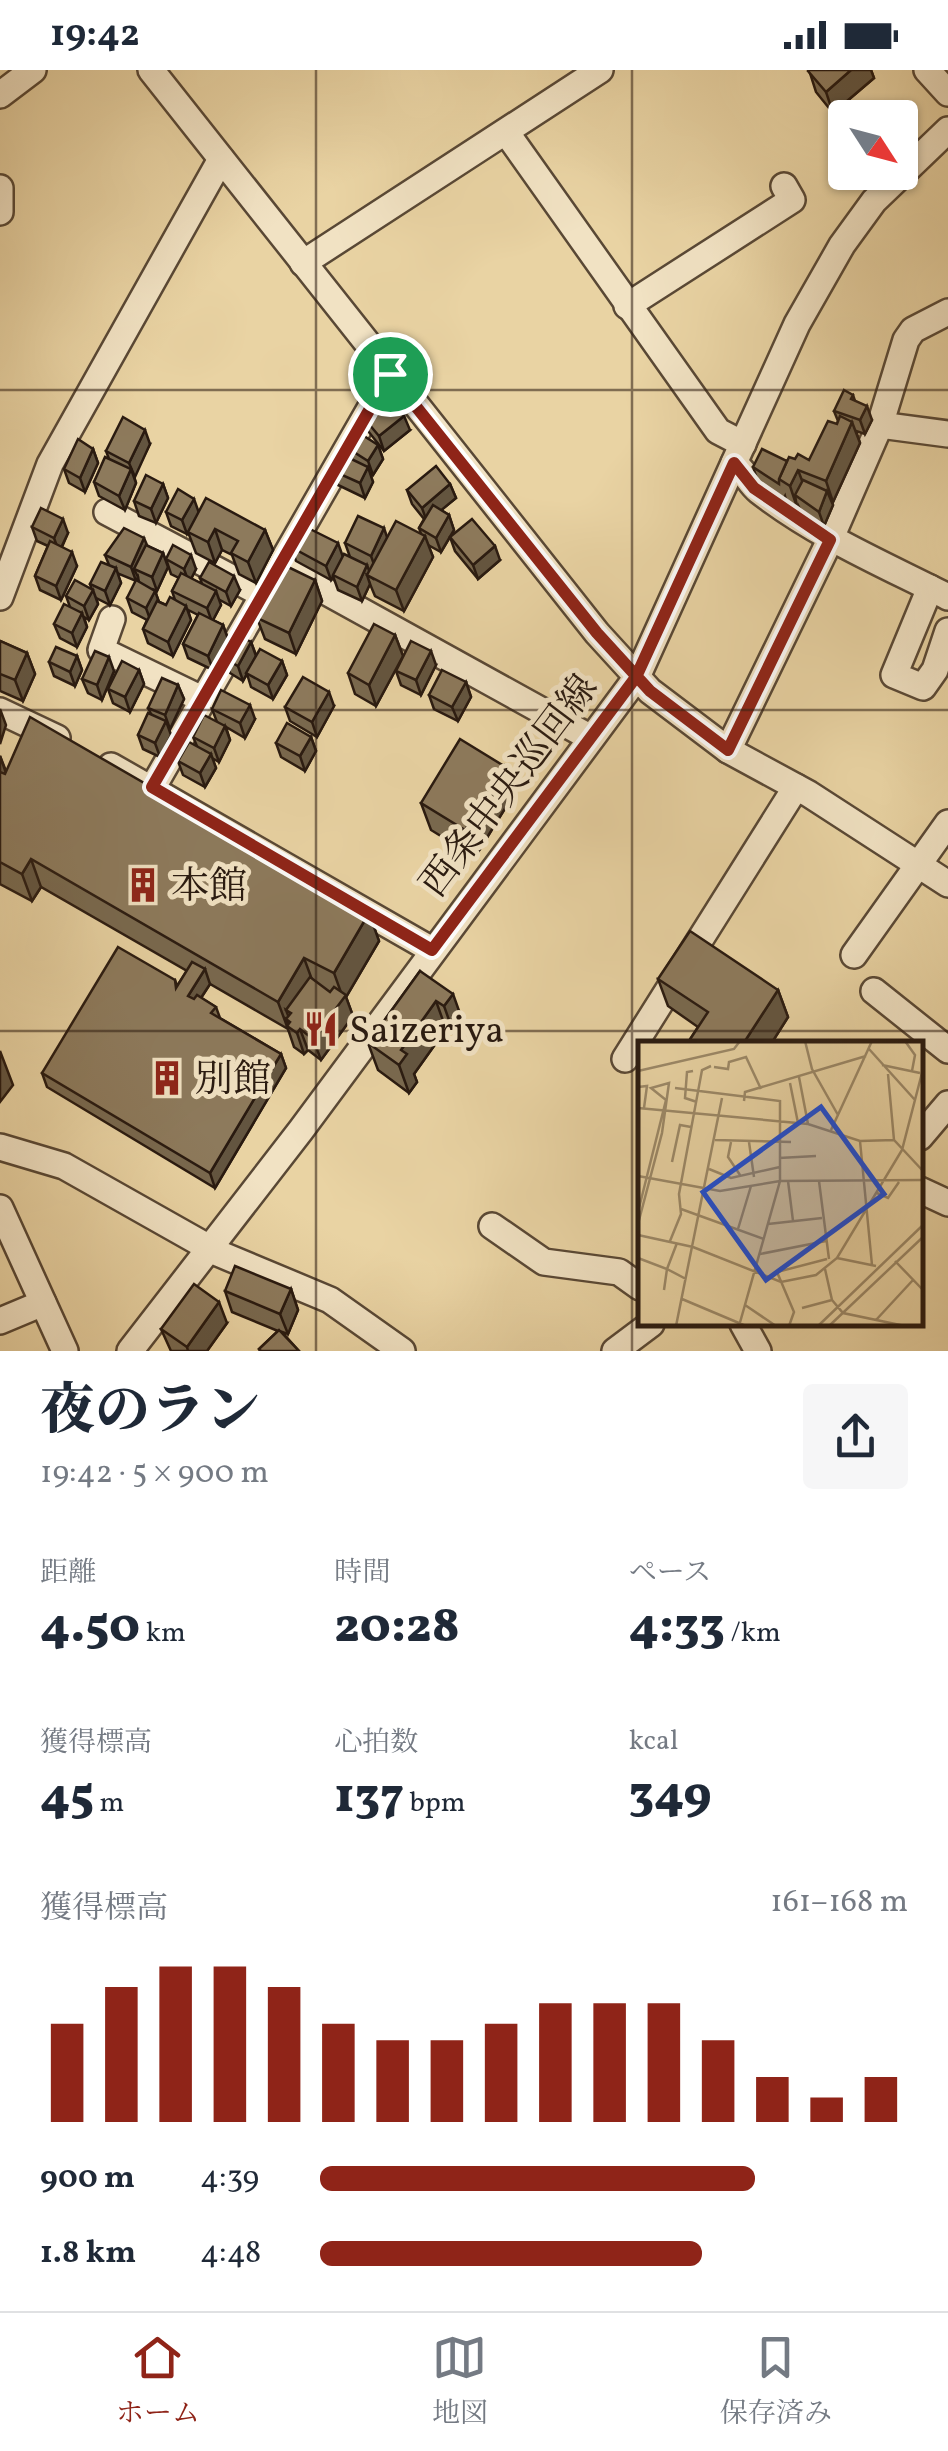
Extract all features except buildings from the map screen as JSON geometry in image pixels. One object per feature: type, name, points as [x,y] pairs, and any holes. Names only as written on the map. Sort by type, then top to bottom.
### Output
[{"type":"street","points":[[0,95],[33,70]]},
{"type":"street","points":[[151,70],[390,374],[636,677],[728,750],[948,884]]},
{"type":"street","points":[[303,263],[600,70]]},
{"type":"street","points":[[927,70],[948,93]]},
{"type":"street","name":"西条中央巡回線","points":[[130,1351],[636,677],[797,324],[842,245],[874,200],[948,130]]},
{"type":"street","points":[[506,132],[626,306],[738,454],[754,488],[830,540],[939,592],[894,675],[922,687],[935,670],[948,631]]},
{"type":"street","points":[[0,597],[50,464],[221,159]]},
{"type":"street","points":[[626,306],[792,200],[784,186]]},
{"type":"street","points":[[0,188],[0,212]]},
{"type":"street","points":[[728,750],[830,540],[880,424],[906,340],[913,330],[948,312]]},
{"type":"street","points":[[152,787],[390,374]]},
{"type":"street","points":[[880,424],[948,434]]},
{"type":"street","points":[[107,512],[262,594]]},
{"type":"street","points":[[278,565],[590,738]]},
{"type":"street","points":[[112,619],[101,650],[202,699]]},
{"type":"street","points":[[0,710],[152,787],[432,950]]},
{"type":"street","points":[[625,1058],[796,788]]},
{"type":"street","points":[[854,954],[948,823]]},
{"type":"street","points":[[874,991],[948,1050]]},
{"type":"street","points":[[923,1133],[948,1104]]},
{"type":"street","points":[[0,1147],[64,1166],[209,1248],[330,1300],[391,1348]]},
{"type":"street","points":[[923,1191],[948,1202]]},
{"type":"street","points":[[0,1208],[64,1351]]},
{"type":"street","points":[[492,1226],[544,1262],[619,1272],[638,1286]]},
{"type":"street","points":[[0,1322],[43,1303]]},
{"type":"street","points":[[616,1351],[648,1326]]},
{"type":"street","points":[[744,1326],[758,1351]]},
{"type":"place","name":"本館","points":[[143,885]]},
{"type":"place","name":"Saizeriya","points":[[321,1029]]},
{"type":"place","name":"別館","points":[[167,1078]]},
{"type":"route","points":[[390,374],[152,787],[432,950],[636,677],[734,463],[745,471],[754,488],[830,540],[728,750],[636,677],[390,374]]}]
